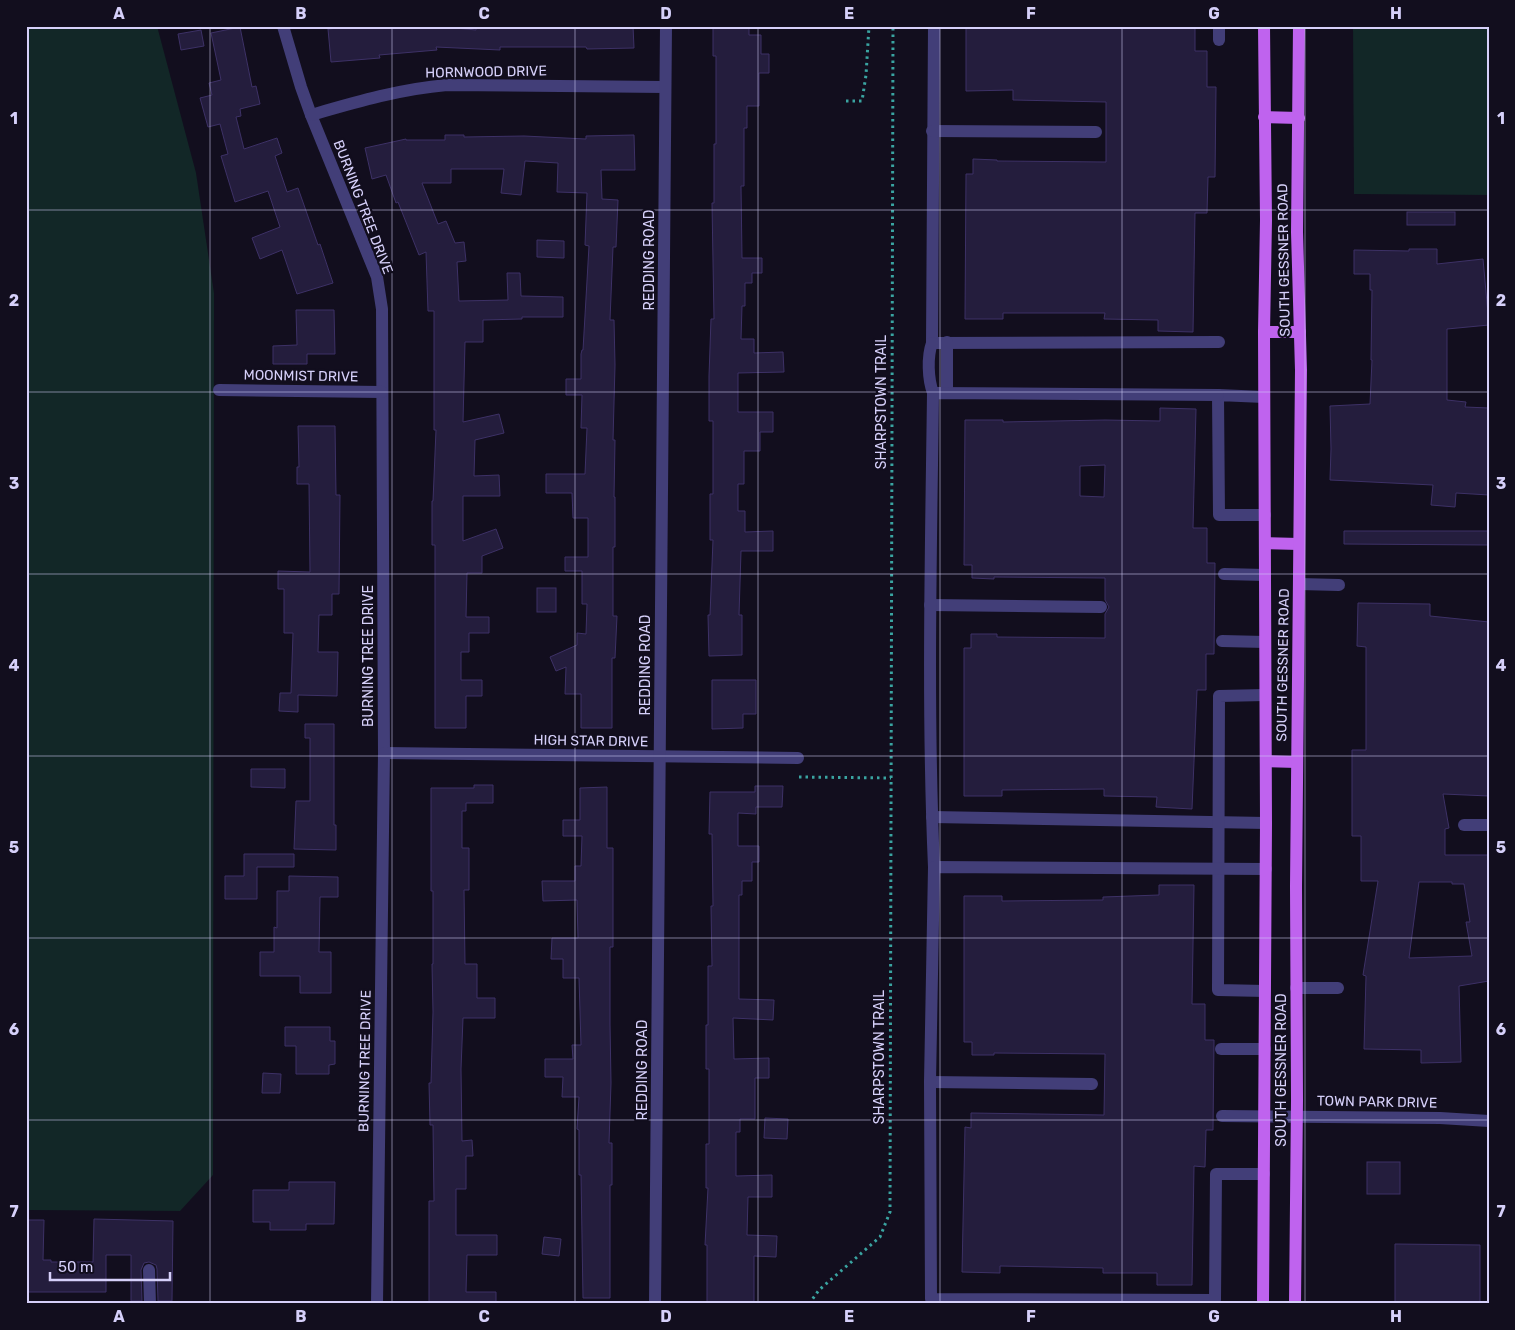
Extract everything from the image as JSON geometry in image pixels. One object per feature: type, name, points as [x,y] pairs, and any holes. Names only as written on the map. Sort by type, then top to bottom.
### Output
[{"type":"main road","name":"SOUTH GESSNER ROAD","points":[[1263,1304],[1266,869],[1264,332],[1266,220],[1264,26]]},
{"type":"main road","name":"SOUTH GESSNER ROAD","points":[[1295,1304],[1300,332],[1297,232],[1300,118],[1299,26]]},
{"type":"main road","points":[[1264,117],[1300,118]]},
{"type":"main road","points":[[1264,332],[1300,332]]},
{"type":"main road","points":[[1265,542],[1299,544]]},
{"type":"main road","points":[[1266,761],[1297,762]]},
{"type":"street","name":"BURNING TREE DRIVE","points":[[283,26],[311,115],[377,277],[382,309],[384,754],[377,1304]]},
{"type":"street","name":"REDDING ROAD","points":[[655,1304],[666,26]]},
{"type":"street","points":[[934,26],[932,343],[930,349],[930,384],[933,392],[930,605],[934,867],[930,1082],[931,1301],[1150,1302],[1215,1300],[1216,1174],[1264,1174]]},
{"type":"street","points":[[1219,26],[1219,40]]},
{"type":"street","name":"HORNWOOD DRIVE","points":[[311,115],[395,92],[430,86],[665,87]]},
{"type":"street","points":[[932,131],[1096,132]]},
{"type":"street","points":[[947,342],[947,393]]},
{"type":"street","points":[[932,343],[1220,342]]},
{"type":"street","name":"MOONMIST DRIVE","points":[[220,390],[382,392]]},
{"type":"street","points":[[933,392],[1264,397]]},
{"type":"street","points":[[1218,395],[1218,514],[1265,515]]},
{"type":"street","points":[[1224,574],[1265,574]]},
{"type":"street","points":[[1299,584],[1340,585]]},
{"type":"street","points":[[930,605],[1101,607]]},
{"type":"street","points":[[1222,641],[1265,642]]},
{"type":"street","points":[[1265,695],[1219,696],[1218,990],[1265,991]]},
{"type":"street","name":"HIGH STAR DRIVE","points":[[384,754],[798,758]]},
{"type":"street","points":[[932,817],[1266,823]]},
{"type":"street","points":[[1464,824],[1489,825]]},
{"type":"street","points":[[934,867],[1266,869]]},
{"type":"street","points":[[1296,988],[1338,988]]},
{"type":"street","points":[[1221,1049],[1265,1049]]},
{"type":"street","points":[[930,1082],[1092,1084]]},
{"type":"street","name":"TOWN PARK DRIVE","points":[[1222,1116],[1440,1118],[1489,1121]]},
{"type":"street","points":[[149,1270],[150,1304]]},
{"type":"path","points":[[846,101],[862,101],[866,75],[869,26]]},
{"type":"path","name":"SHARPSTOWN TRAIL","points":[[809,1304],[820,1290],[880,1237],[890,1212],[893,26]]},
{"type":"path","points":[[799,777],[891,778]]},
{"type":"green space","points":[[26,26],[157,26],[196,173],[214,293],[213,1175],[180,1211],[26,1210]]},
{"type":"green space","points":[[1353,26],[1489,26],[1489,195],[1354,194]]},
{"type":"building","points":[[360,26],[435,26],[476,30],[476,26],[633,26],[634,48],[500,47],[500,50],[436,47],[437,50],[379,55],[380,58],[331,62],[328,29]]},
{"type":"building","points":[[713,26],[749,26],[749,35],[761,35],[761,54],[769,54],[769,73],[759,73],[759,106],[747,106],[747,128],[744,128],[744,186],[741,186],[742,258],[762,258],[762,273],[752,273],[752,283],[745,283],[745,306],[742,306],[741,339],[754,339],[754,353],[783,352],[784,372],[738,373],[738,412],[773,412],[773,432],[760,432],[760,451],[744,451],[744,484],[738,484],[738,511],[745,511],[745,532],[773,531],[773,551],[741,551],[739,615],[742,615],[742,655],[709,656],[708,615],[710,615],[713,540],[710,540],[710,494],[713,494],[713,421],[709,421],[709,376],[711,319],[714,319],[712,203],[714,203],[714,144],[716,144],[716,56],[713,56]]},
{"type":"building","points":[[966,26],[1195,26],[1195,51],[1207,51],[1207,87],[1216,87],[1215,177],[1208,177],[1207,213],[1195,213],[1193,332],[1158,331],[1158,320],[1104,319],[1105,313],[1003,313],[1003,319],[965,319],[966,174],[973,174],[973,159],[1106,162],[1106,102],[1013,100],[1013,90],[966,91]]},
{"type":"building","points":[[240,27],[252,87],[256,86],[260,104],[240,109],[241,116],[236,117],[244,149],[277,138],[282,153],[275,156],[287,192],[298,188],[333,283],[297,294],[282,250],[260,259],[252,238],[280,227],[268,191],[235,202],[221,156],[228,154],[220,124],[208,127],[200,98],[212,95],[209,83],[221,80],[211,33]]},
{"type":"building","points":[[201,30],[204,46],[181,50],[178,34]]},
{"type":"building","points":[[445,135],[586,139],[586,136],[634,135],[635,170],[601,170],[602,199],[618,200],[616,247],[613,247],[610,320],[614,320],[615,365],[613,616],[617,616],[615,658],[612,658],[612,728],[581,728],[581,694],[565,694],[566,667],[556,671],[550,657],[577,645],[577,633],[586,634],[587,604],[582,604],[582,571],[565,571],[565,557],[588,557],[588,518],[573,518],[572,493],[546,493],[546,474],[585,474],[587,428],[581,428],[582,395],[566,395],[566,379],[581,379],[581,354],[583,350],[589,246],[585,245],[587,193],[557,192],[558,163],[525,161],[521,195],[501,193],[504,169],[451,169],[451,183],[422,183],[438,224],[446,221],[455,243],[464,242],[466,261],[457,262],[459,301],[508,300],[507,273],[520,273],[521,296],[563,297],[563,317],[522,317],[522,319],[483,320],[483,342],[465,342],[463,422],[499,414],[504,433],[475,440],[474,476],[499,475],[500,496],[463,496],[463,541],[496,529],[503,548],[482,556],[482,573],[467,573],[466,617],[489,617],[489,633],[469,633],[469,652],[461,652],[461,680],[482,680],[482,696],[466,696],[466,728],[435,728],[435,545],[432,545],[432,501],[436,430],[434,430],[434,311],[428,311],[426,252],[419,255],[386,175],[372,179],[365,148],[406,139],[445,140]]},
{"type":"building","points":[[1407,212],[1455,212],[1455,225],[1407,225]]},
{"type":"building","points":[[537,240],[564,241],[564,258],[537,257]]},
{"type":"building","points":[[1409,249],[1437,249],[1437,264],[1483,259],[1489,325],[1447,329],[1447,400],[1466,402],[1465,407],[1489,408],[1489,495],[1456,493],[1455,507],[1431,505],[1433,485],[1330,480],[1330,406],[1370,404],[1372,290],[1370,290],[1370,274],[1354,274],[1354,250],[1409,251]]},
{"type":"building","points":[[296,310],[334,310],[335,354],[307,354],[307,364],[273,364],[273,346],[297,345]]},
{"type":"building","points":[[1160,408],[1196,409],[1193,528],[1207,528],[1207,563],[1215,563],[1214,654],[1206,654],[1206,690],[1197,690],[1192,809],[1156,807],[1157,797],[1104,796],[1104,789],[1002,790],[1002,796],[964,796],[964,648],[971,648],[971,634],[997,634],[997,637],[1105,638],[1105,614],[1109,607],[1105,600],[1105,578],[972,578],[972,565],[964,565],[965,420],[1003,420],[1003,422],[1160,421]],"holes":[[[1105,465],[1104,497],[1080,496],[1080,466]]]},
{"type":"building","points":[[298,426],[335,426],[336,495],[340,495],[339,594],[332,594],[332,615],[319,615],[318,652],[338,652],[337,696],[298,695],[298,712],[279,711],[280,693],[291,693],[293,633],[284,633],[284,589],[278,589],[278,571],[310,572],[309,484],[297,484],[297,467],[299,467]]},
{"type":"building","points":[[1344,531],[1489,531],[1489,545],[1344,544]]},
{"type":"building","points":[[537,588],[556,588],[556,612],[537,612]]},
{"type":"building","points":[[1358,603],[1430,604],[1430,616],[1489,622],[1489,796],[1443,794],[1449,828],[1445,829],[1445,855],[1489,855],[1489,981],[1459,986],[1461,1062],[1421,1063],[1421,1050],[1364,1049],[1366,976],[1363,975],[1378,881],[1361,881],[1361,836],[1352,836],[1352,750],[1366,750],[1366,647],[1357,646]],"holes":[[[1419,882],[1452,882],[1452,884],[1464,884],[1470,922],[1466,922],[1472,956],[1409,958]]]},
{"type":"building","points":[[712,680],[756,680],[756,714],[743,714],[743,728],[712,729]]},
{"type":"building","points":[[305,724],[334,724],[334,825],[336,825],[336,850],[294,849],[296,801],[310,801],[310,738],[305,738]]},
{"type":"building","points":[[251,769],[285,769],[285,788],[251,787]]},
{"type":"building","points":[[474,785],[493,785],[493,803],[466,803],[466,811],[462,811],[462,848],[469,848],[469,890],[464,890],[465,964],[477,964],[477,998],[495,998],[495,1018],[463,1018],[461,1069],[462,1141],[472,1140],[473,1156],[466,1156],[466,1189],[456,1189],[456,1235],[497,1235],[497,1255],[467,1255],[466,1292],[496,1292],[496,1304],[429,1304],[429,1201],[434,1201],[433,1125],[430,1125],[429,1083],[431,1083],[433,1012],[431,788],[474,788]]},
{"type":"building","points":[[755,786],[783,786],[782,807],[756,807],[756,814],[738,813],[738,846],[759,846],[759,862],[752,862],[752,881],[742,881],[742,895],[739,895],[739,999],[774,1000],[773,1020],[733,1018],[734,1059],[769,1058],[769,1078],[755,1078],[755,1119],[740,1119],[740,1132],[736,1132],[736,1176],[772,1175],[772,1197],[748,1197],[747,1235],[777,1236],[776,1257],[754,1256],[754,1304],[707,1304],[707,1245],[705,1245],[708,1188],[706,1188],[706,1144],[709,1144],[709,1069],[706,1069],[706,1025],[708,1025],[708,966],[712,966],[711,906],[713,906],[712,834],[709,834],[710,792],[755,792]]},
{"type":"building","points":[[607,787],[607,848],[613,848],[613,947],[610,947],[611,1083],[609,1143],[612,1143],[612,1185],[610,1185],[610,1298],[583,1298],[581,1175],[579,1175],[579,1130],[577,1129],[579,1097],[562,1097],[563,1077],[545,1077],[545,1059],[573,1059],[572,1045],[581,1045],[579,978],[563,978],[563,959],[551,959],[552,938],[578,938],[577,900],[543,901],[542,881],[575,881],[575,866],[581,866],[582,836],[563,836],[563,820],[580,820],[580,788]]},
{"type":"building","points":[[244,854],[294,854],[294,867],[257,867],[257,899],[225,899],[225,876],[244,876]]},
{"type":"building","points":[[289,876],[338,877],[338,897],[320,897],[319,952],[331,952],[331,993],[300,993],[300,976],[260,976],[260,952],[274,952],[274,927],[277,928],[277,891],[289,891]]},
{"type":"building","points":[[1159,885],[1194,885],[1192,1004],[1205,1004],[1205,1040],[1214,1040],[1213,1130],[1206,1130],[1205,1167],[1194,1166],[1192,1285],[1157,1285],[1157,1273],[1103,1273],[1103,1268],[1000,1266],[1000,1273],[962,1272],[965,1127],[971,1128],[971,1113],[1104,1115],[1105,1054],[994,1053],[994,1055],[972,1055],[972,1042],[964,1042],[964,896],[1002,896],[1002,901],[1103,900],[1103,897],[1159,895]]},
{"type":"building","points":[[285,1027],[330,1027],[330,1041],[335,1041],[335,1064],[329,1065],[329,1074],[296,1074],[296,1046],[285,1046]]},
{"type":"building","points":[[263,1073],[281,1074],[280,1093],[262,1093]]},
{"type":"building","points":[[765,1118],[788,1119],[787,1139],[764,1138]]},
{"type":"building","points":[[1367,1162],[1400,1162],[1400,1194],[1367,1194]]},
{"type":"building","points":[[289,1182],[335,1182],[334,1224],[306,1224],[306,1230],[270,1230],[270,1222],[253,1222],[253,1190],[289,1190]]},
{"type":"building","points":[[94,1219],[173,1221],[172,1301],[158,1301],[157,1269],[156,1265],[149,1262],[144,1263],[141,1270],[142,1301],[131,1301],[131,1255],[106,1255],[106,1292],[26,1292],[26,1220],[44,1220],[43,1260],[51,1260],[51,1262],[93,1262]]},
{"type":"building","points":[[544,1237],[561,1239],[559,1256],[542,1254]]},
{"type":"building","points":[[1395,1244],[1480,1245],[1480,1304],[1395,1304]]}]
